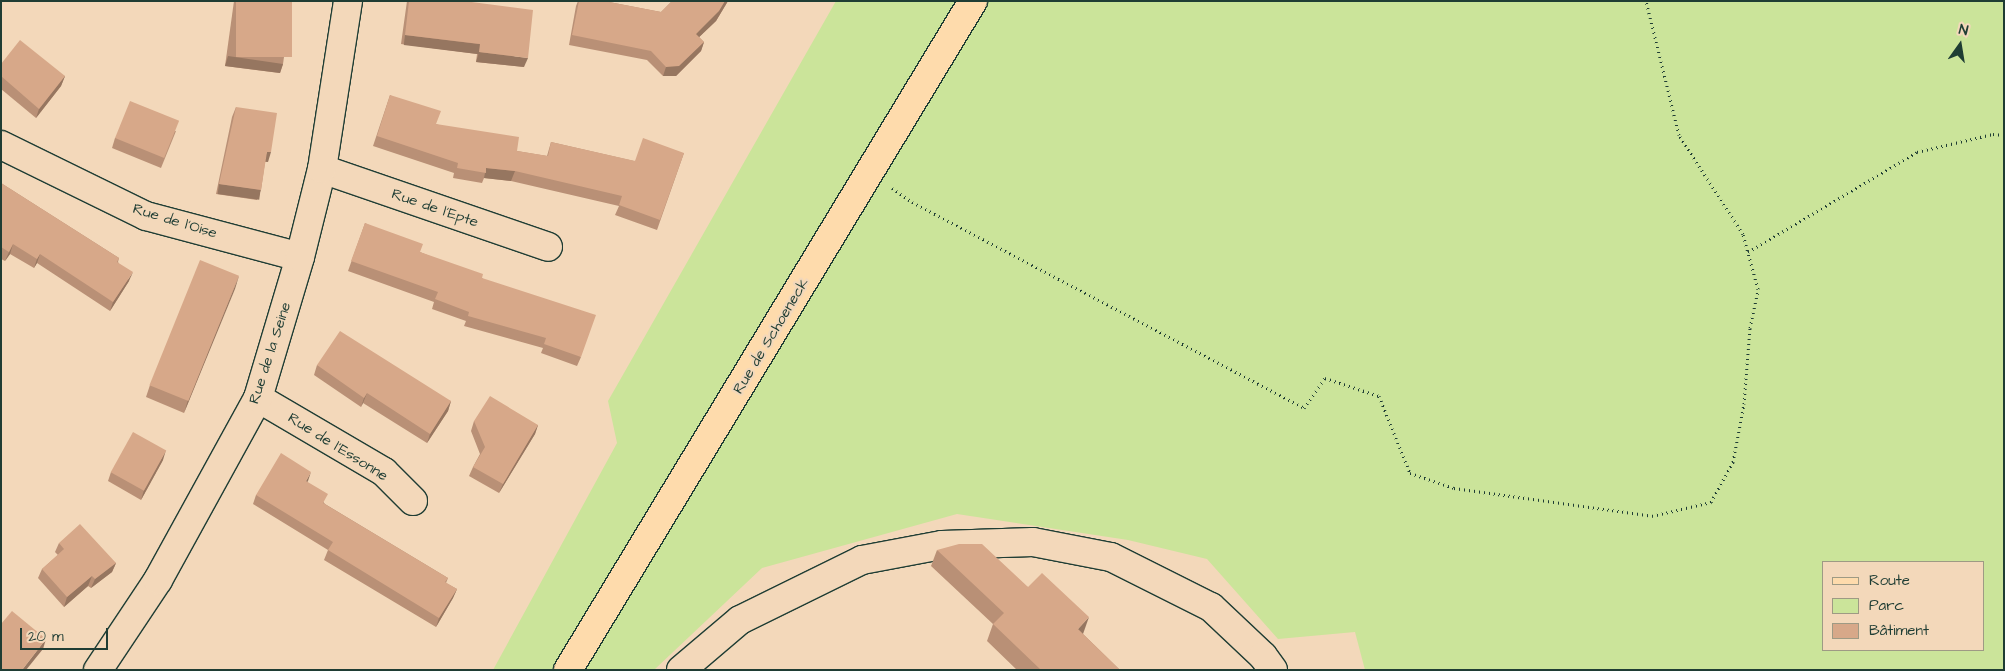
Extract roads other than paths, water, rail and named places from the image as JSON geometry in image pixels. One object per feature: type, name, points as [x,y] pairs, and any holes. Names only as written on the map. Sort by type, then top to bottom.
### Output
[{"type":"main road","name":"Rue de Schoeneck","points":[[568,670],[973,1]]},
{"type":"street","name":"Rue de la Seine","points":[[98,670],[158,580],[258,398],[300,257],[322,169],[348,1]]},
{"type":"street","name":"Rue de l'Oise","points":[[1,146],[146,216],[300,257]]},
{"type":"street","name":"Rue de l'Epte","points":[[322,169],[548,247]]},
{"type":"street","name":"Rue de l'Essonne","points":[[258,398],[384,472],[413,501]]},
{"type":"street","points":[[681,670],[740,620],[862,560],[942,544],[1033,542],[1111,556],[1211,607],[1263,656],[1272,670]]}]
